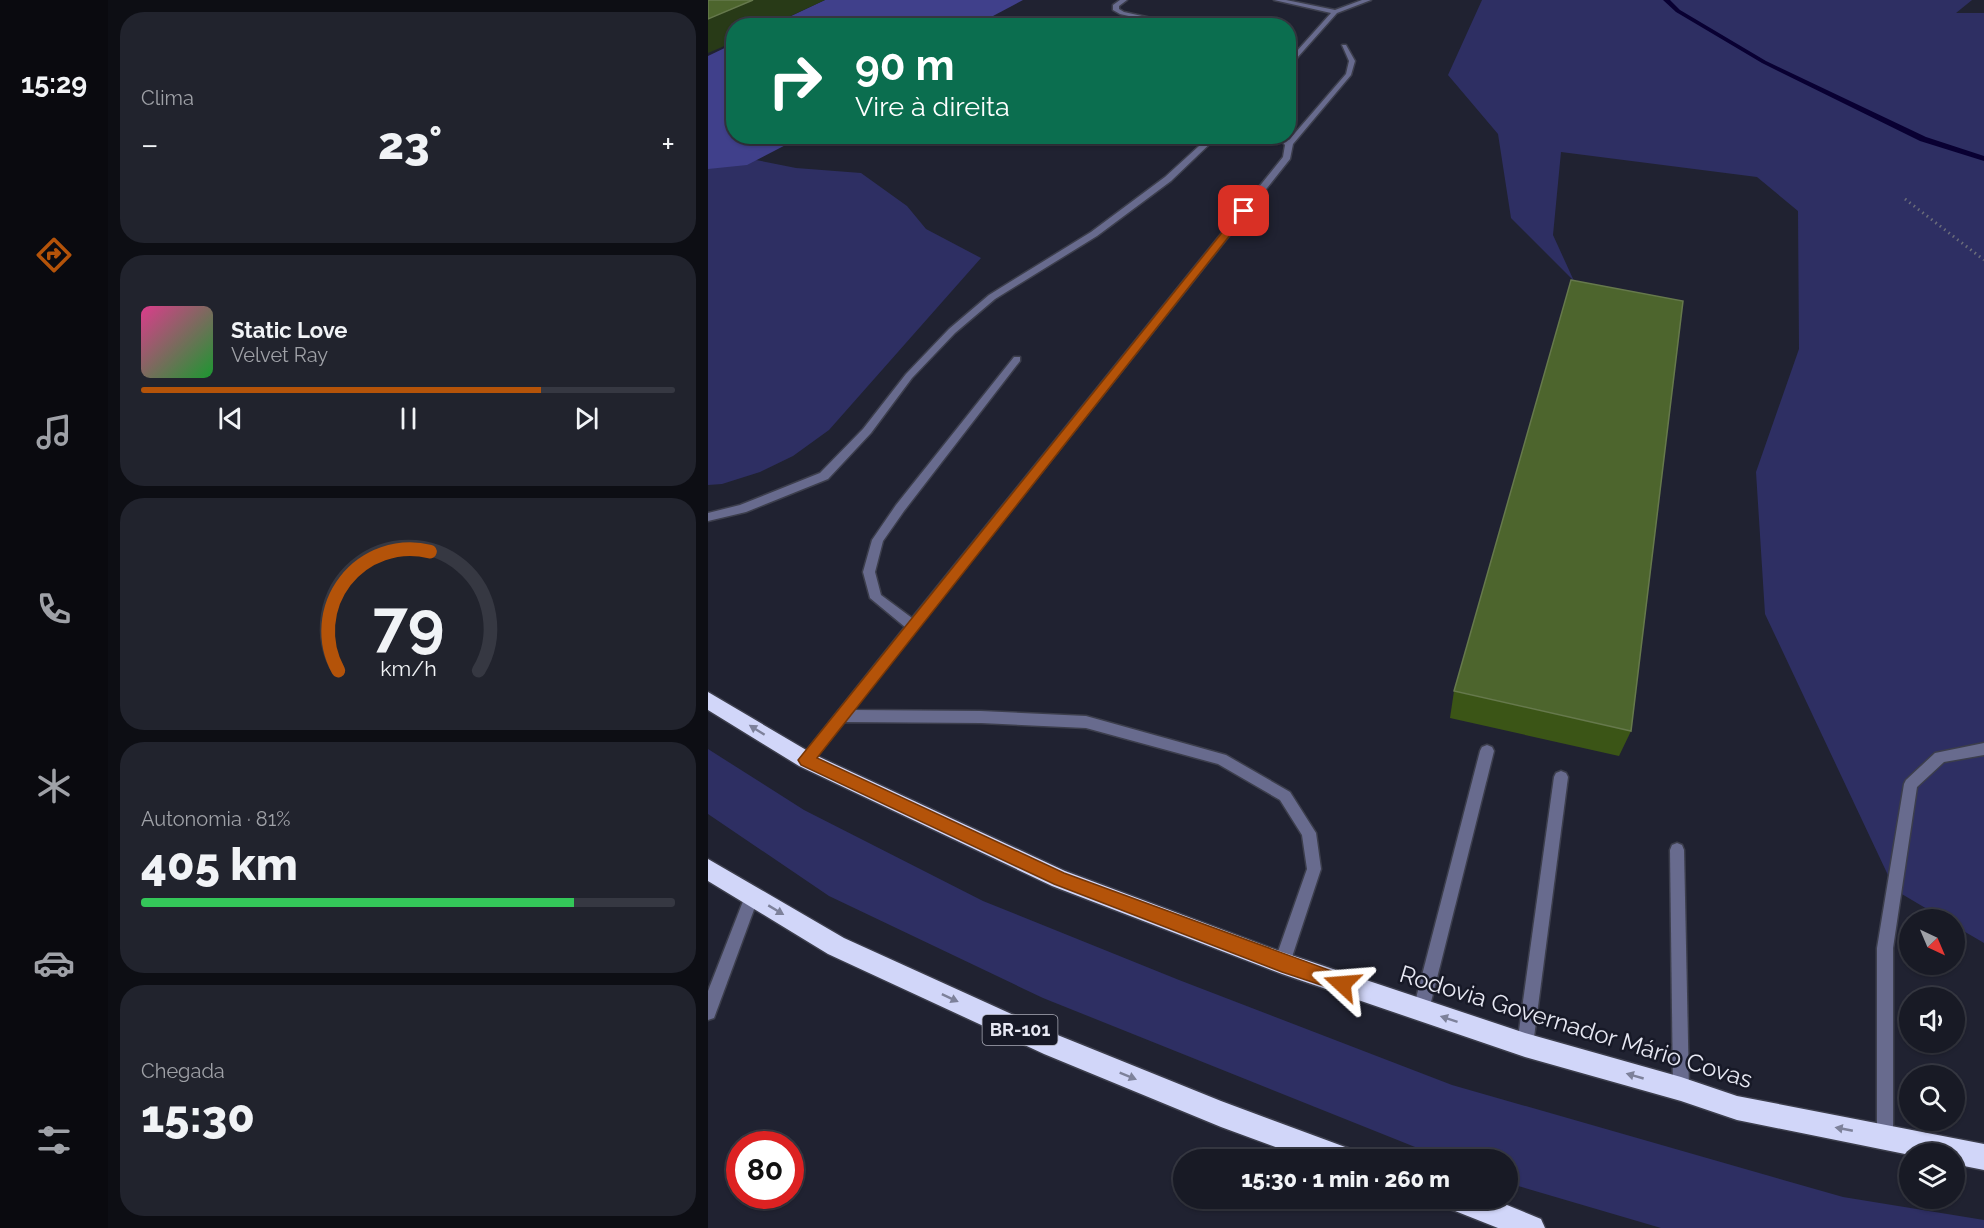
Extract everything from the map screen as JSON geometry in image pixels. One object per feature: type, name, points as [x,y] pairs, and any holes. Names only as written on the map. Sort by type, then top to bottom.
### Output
[{"type":"highway","name":"Rodovia Governador Mário Covas","points":[[708,699],[806,760],[1060,879],[1282,963],[1525,1045],[1681,1089],[1737,1108],[1984,1157]]},
{"type":"highway","name":"BR-101","points":[[708,869],[836,946],[1053,1045],[1221,1114],[1317,1149]]},
{"type":"highway","points":[[1483,1209],[1532,1228]]},
{"type":"street","points":[[1124,0],[1116,5],[1116,10],[1146,18]]},
{"type":"street","points":[[1277,0],[1335,12]]},
{"type":"street","points":[[1303,5],[1310,0]]},
{"type":"street","points":[[1296,53],[1335,12],[1368,0]]},
{"type":"street","points":[[1296,136],[1349,74],[1352,62],[1344,46]]},
{"type":"street","points":[[708,517],[742,509],[824,476],[867,430],[909,376],[952,331],[992,297],[1094,234],[1168,179],[1206,144]]},
{"type":"street","points":[[806,760],[1287,157],[1289,144]]},
{"type":"street","points":[[913,626],[876,598],[869,572],[878,540],[900,508],[1017,359]]},
{"type":"street","points":[[841,716],[981,717],[1086,722],[1221,759],[1285,796],[1309,833],[1314,870],[1282,963]]},
{"type":"street","points":[[1885,1137],[1885,948],[1911,784],[1940,757],[1984,749]]},
{"type":"street","points":[[1421,1010],[1487,751]]},
{"type":"street","points":[[1525,1045],[1561,777]]},
{"type":"street","points":[[1677,850],[1681,1089]]},
{"type":"street","points":[[708,1012],[752,896]]},
{"type":"path","points":[[1905,199],[1984,260]]},
{"type":"shaded area","points":[[825,0],[1023,0],[989,18],[787,18]]},
{"type":"shaded area","points":[[1482,0],[1972,0],[1956,13],[1984,13],[1984,943],[1965,932],[1965,909],[1927,909],[1895,890],[1765,614],[1756,472],[1799,349],[1798,211],[1757,177],[1561,152],[1553,235],[1574,281],[1511,218],[1498,134],[1448,75]]},
{"type":"shaded area","points":[[726,47],[726,144],[788,144],[747,165],[708,169],[708,56]]},
{"type":"shaded area","points":[[756,160],[796,168],[861,173],[907,206],[926,229],[981,258],[829,430],[793,456],[760,472],[722,484],[708,485],[708,167]]},
{"type":"shaded area","points":[[708,749],[804,810],[983,901],[1179,980],[1452,1085],[1843,1197],[1899,1206],[1899,1209],[1917,1209],[1984,1220],[1984,1228],[1661,1228],[1518,1186],[1518,1149],[1420,1149],[1043,998],[829,896],[708,814]]},
{"type":"building","points":[[708,0],[753,0],[708,19]]},
{"type":"building","points":[[1571,280],[1683,301],[1631,731],[1454,691]]},
{"type":"waterway","points":[[1666,0],[1678,11],[1764,62],[1923,139],[1984,159]]},
{"type":"route","points":[[1244,211],[806,760],[1060,879],[1342,984]]}]
